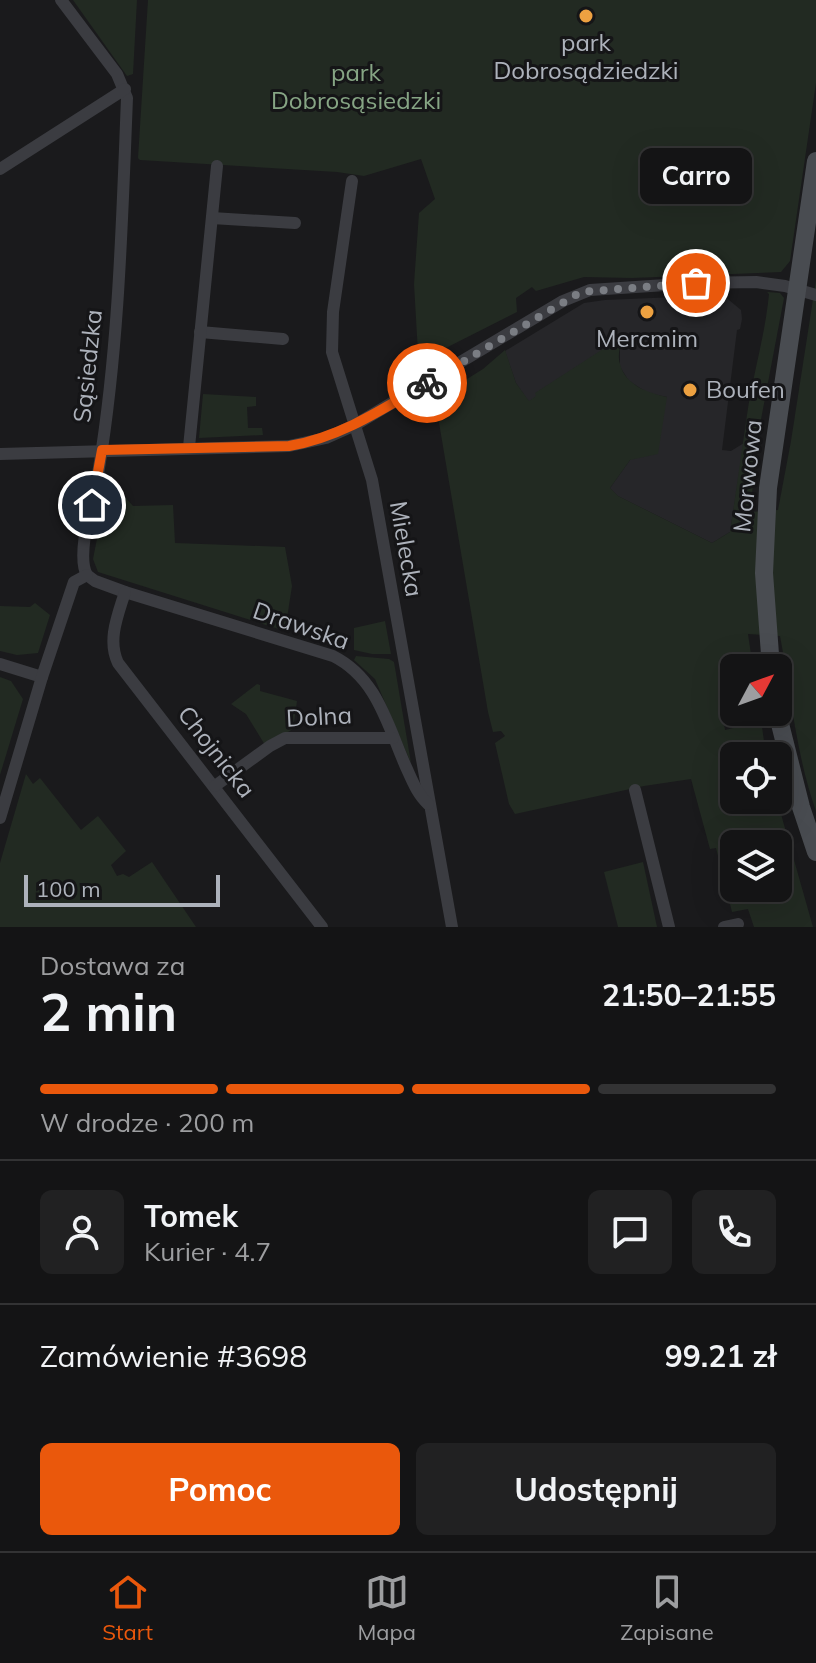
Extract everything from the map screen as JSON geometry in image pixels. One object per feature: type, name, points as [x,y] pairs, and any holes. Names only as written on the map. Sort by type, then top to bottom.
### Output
[{"type":"main road","name":"Morwowa","points":[[770,654],[765,607],[766,512],[816,161]]},
{"type":"main road","points":[[781,726],[816,852]]},
{"type":"street","points":[[0,169],[125,89],[108,61],[61,0]]},
{"type":"street","name":"Sąsiedzka","points":[[87,575],[82,565],[102,450],[121,256],[125,89]]},
{"type":"street","points":[[189,447],[217,166]]},
{"type":"street","name":"Mielecka","points":[[352,181],[331,343],[334,363],[372,480],[452,927]]},
{"type":"street","points":[[212,218],[295,223]]},
{"type":"street","points":[[0,454],[289,446],[326,438],[355,425],[581,292],[696,283],[756,282],[816,295]]},
{"type":"street","points":[[200,332],[283,339]]},
{"type":"street","points":[[0,818],[74,582],[87,575]]},
{"type":"street","name":"Drawska","points":[[87,575],[125,592],[342,660],[358,671],[369,685],[416,789],[428,804]]},
{"type":"street","name":"Chojnicka","points":[[125,592],[114,629],[115,656],[123,671],[322,927]]},
{"type":"street","points":[[0,664],[42,677]]},
{"type":"street","name":"Dolna","points":[[215,786],[285,738],[393,738]]},
{"type":"street","points":[[635,790],[669,927]]},
{"type":"street","points":[[724,927],[738,924]]},
{"type":"shaded area","points":[[723,295],[741,310],[742,319],[737,330],[722,450],[731,451],[744,443],[730,532],[712,543],[618,496],[610,488],[667,397],[648,393],[629,381],[620,367],[620,339],[536,393],[537,396],[529,402],[516,383],[505,351],[584,303]]},
{"type":"green space","points":[[73,0],[137,0],[133,74],[127,76]]},
{"type":"green space","name":"park Dobrosąsiedzki","points":[[148,0],[816,0],[816,83],[790,261],[781,272],[584,277],[536,291],[532,287],[516,298],[517,312],[432,355],[419,370],[414,284],[419,213],[435,199],[421,159],[364,176],[140,160]]},
{"type":"green space","points":[[816,280],[816,811],[792,705],[792,654],[783,654],[780,636],[748,634],[751,654],[720,654],[720,726],[724,726],[725,730],[762,726],[764,742],[720,742],[720,814],[781,814],[786,830],[720,830],[720,864],[716,848],[710,849],[691,779],[515,814],[509,804],[495,743],[505,736],[501,731],[493,732],[488,712],[435,399],[483,369],[505,350],[516,383],[529,401],[536,396],[535,393],[620,338],[619,360],[627,377],[645,390],[667,397],[658,454],[630,460],[610,488],[618,496],[712,543],[730,532],[767,310],[767,292],[780,293],[784,298],[759,430],[750,512],[778,510]]},
{"type":"green space","points":[[203,394],[256,397],[256,406],[247,407],[248,428],[262,428],[263,435],[199,438]]},
{"type":"green space","points":[[125,497],[133,506],[173,505],[175,543],[285,547],[292,586],[285,631],[98,572],[93,559],[104,503]]},
{"type":"green space","points":[[35,603],[50,615],[38,653],[17,655],[0,651],[0,606],[30,607]]},
{"type":"green space","points":[[385,621],[391,654],[354,650],[354,628]]},
{"type":"green space","points":[[356,656],[394,662],[411,763],[375,679],[354,660]]},
{"type":"green space","points":[[0,677],[11,681],[23,699],[0,775]]},
{"type":"green space","points":[[257,684],[260,691],[297,701],[293,729],[265,745],[246,714],[231,704]]},
{"type":"green space","points":[[26,774],[33,784],[40,778],[81,830],[98,816],[126,851],[111,865],[117,876],[123,874],[129,877],[152,862],[196,927],[0,927],[0,863]]},
{"type":"green space","points":[[792,853],[813,927],[754,927],[748,909],[732,912],[730,902],[792,902]]},
{"type":"green space","points":[[643,862],[657,927],[618,927],[604,872]]},
{"type":"way so far","points":[[427,383],[581,292],[696,283]]},
{"type":"place","name":"park Dobrosądziedzki","points":[[586,16]]},
{"type":"place","name":"Carro","points":[[696,283]]},
{"type":"place","name":"Mercmim","points":[[647,312]]},
{"type":"place","name":"Boufen","points":[[690,390]]},
{"type":"route","points":[[92,505],[102,450],[289,446],[311,442],[355,425],[427,383]]}]
